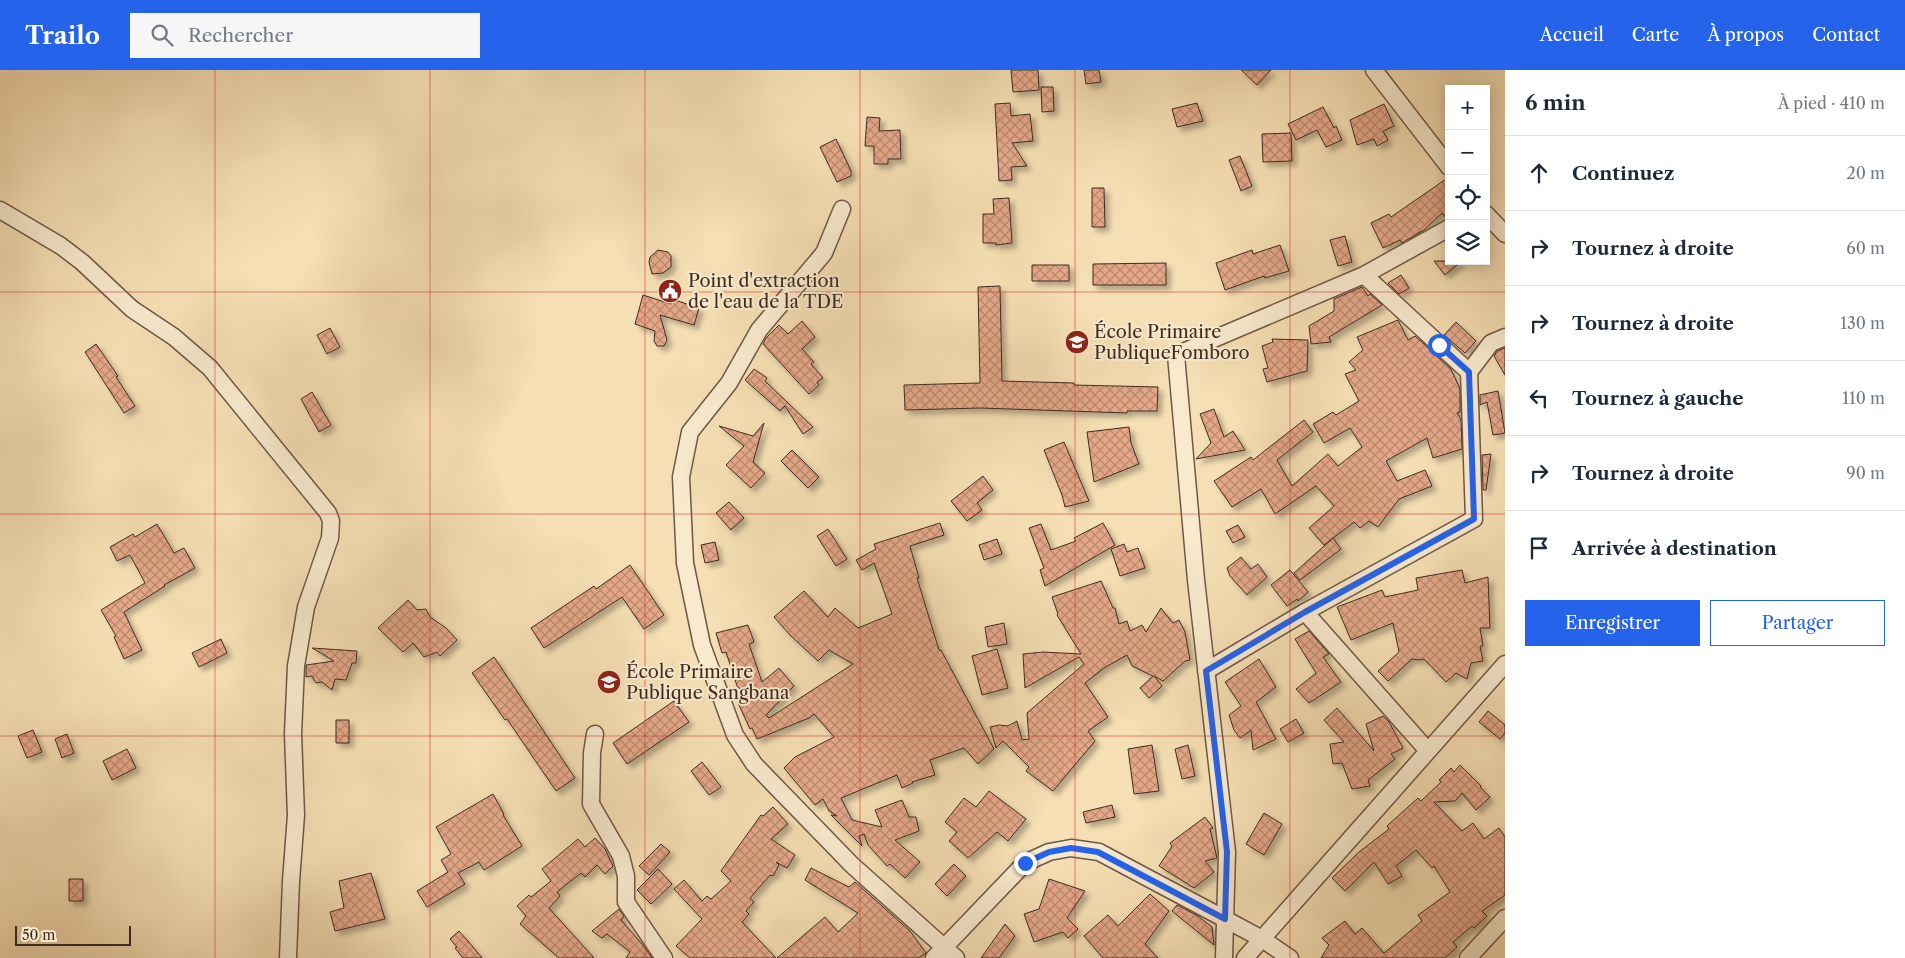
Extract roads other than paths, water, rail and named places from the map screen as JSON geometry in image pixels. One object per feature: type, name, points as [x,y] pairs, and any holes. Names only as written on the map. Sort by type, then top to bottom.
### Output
[{"type":"street","points":[[1374,70],[1445,162]]},
{"type":"street","points":[[842,209],[824,252],[758,330],[730,383],[690,432],[681,477],[685,563],[702,645],[735,735],[754,764],[939,952],[956,958]]},
{"type":"street","points":[[0,210],[60,246],[82,262],[132,309],[174,337],[210,368],[328,512],[331,521],[330,538],[306,607],[296,666],[293,734],[296,815],[288,958]]},
{"type":"street","points":[[1490,218],[1505,234]]},
{"type":"street","points":[[1224,958],[1227,852],[1180,421],[1176,355],[1364,275],[1445,230]]},
{"type":"street","points":[[1364,275],[1469,372]]},
{"type":"street","points":[[1206,671],[1305,612],[1474,519],[1469,372],[1491,343],[1505,337]]},
{"type":"street","points":[[1305,612],[1428,751]]},
{"type":"street","points":[[1245,958],[1505,664]]},
{"type":"street","points":[[595,734],[592,753],[591,804],[622,856],[626,876],[626,902],[664,958]]},
{"type":"street","points":[[939,952],[1025,863],[1049,852],[1071,848],[1098,852],[1262,939],[1290,958]]},
{"type":"street","points":[[1468,958],[1505,918]]},
{"type":"place","name":"Point d'extraction de l'eau de la TDE","points":[[670,291]]},
{"type":"place","name":"École Primaire PubliqueFomboro","points":[[1077,342]]},
{"type":"place","name":"École Primaire Publique Sangbana","points":[[609,682]]}]
